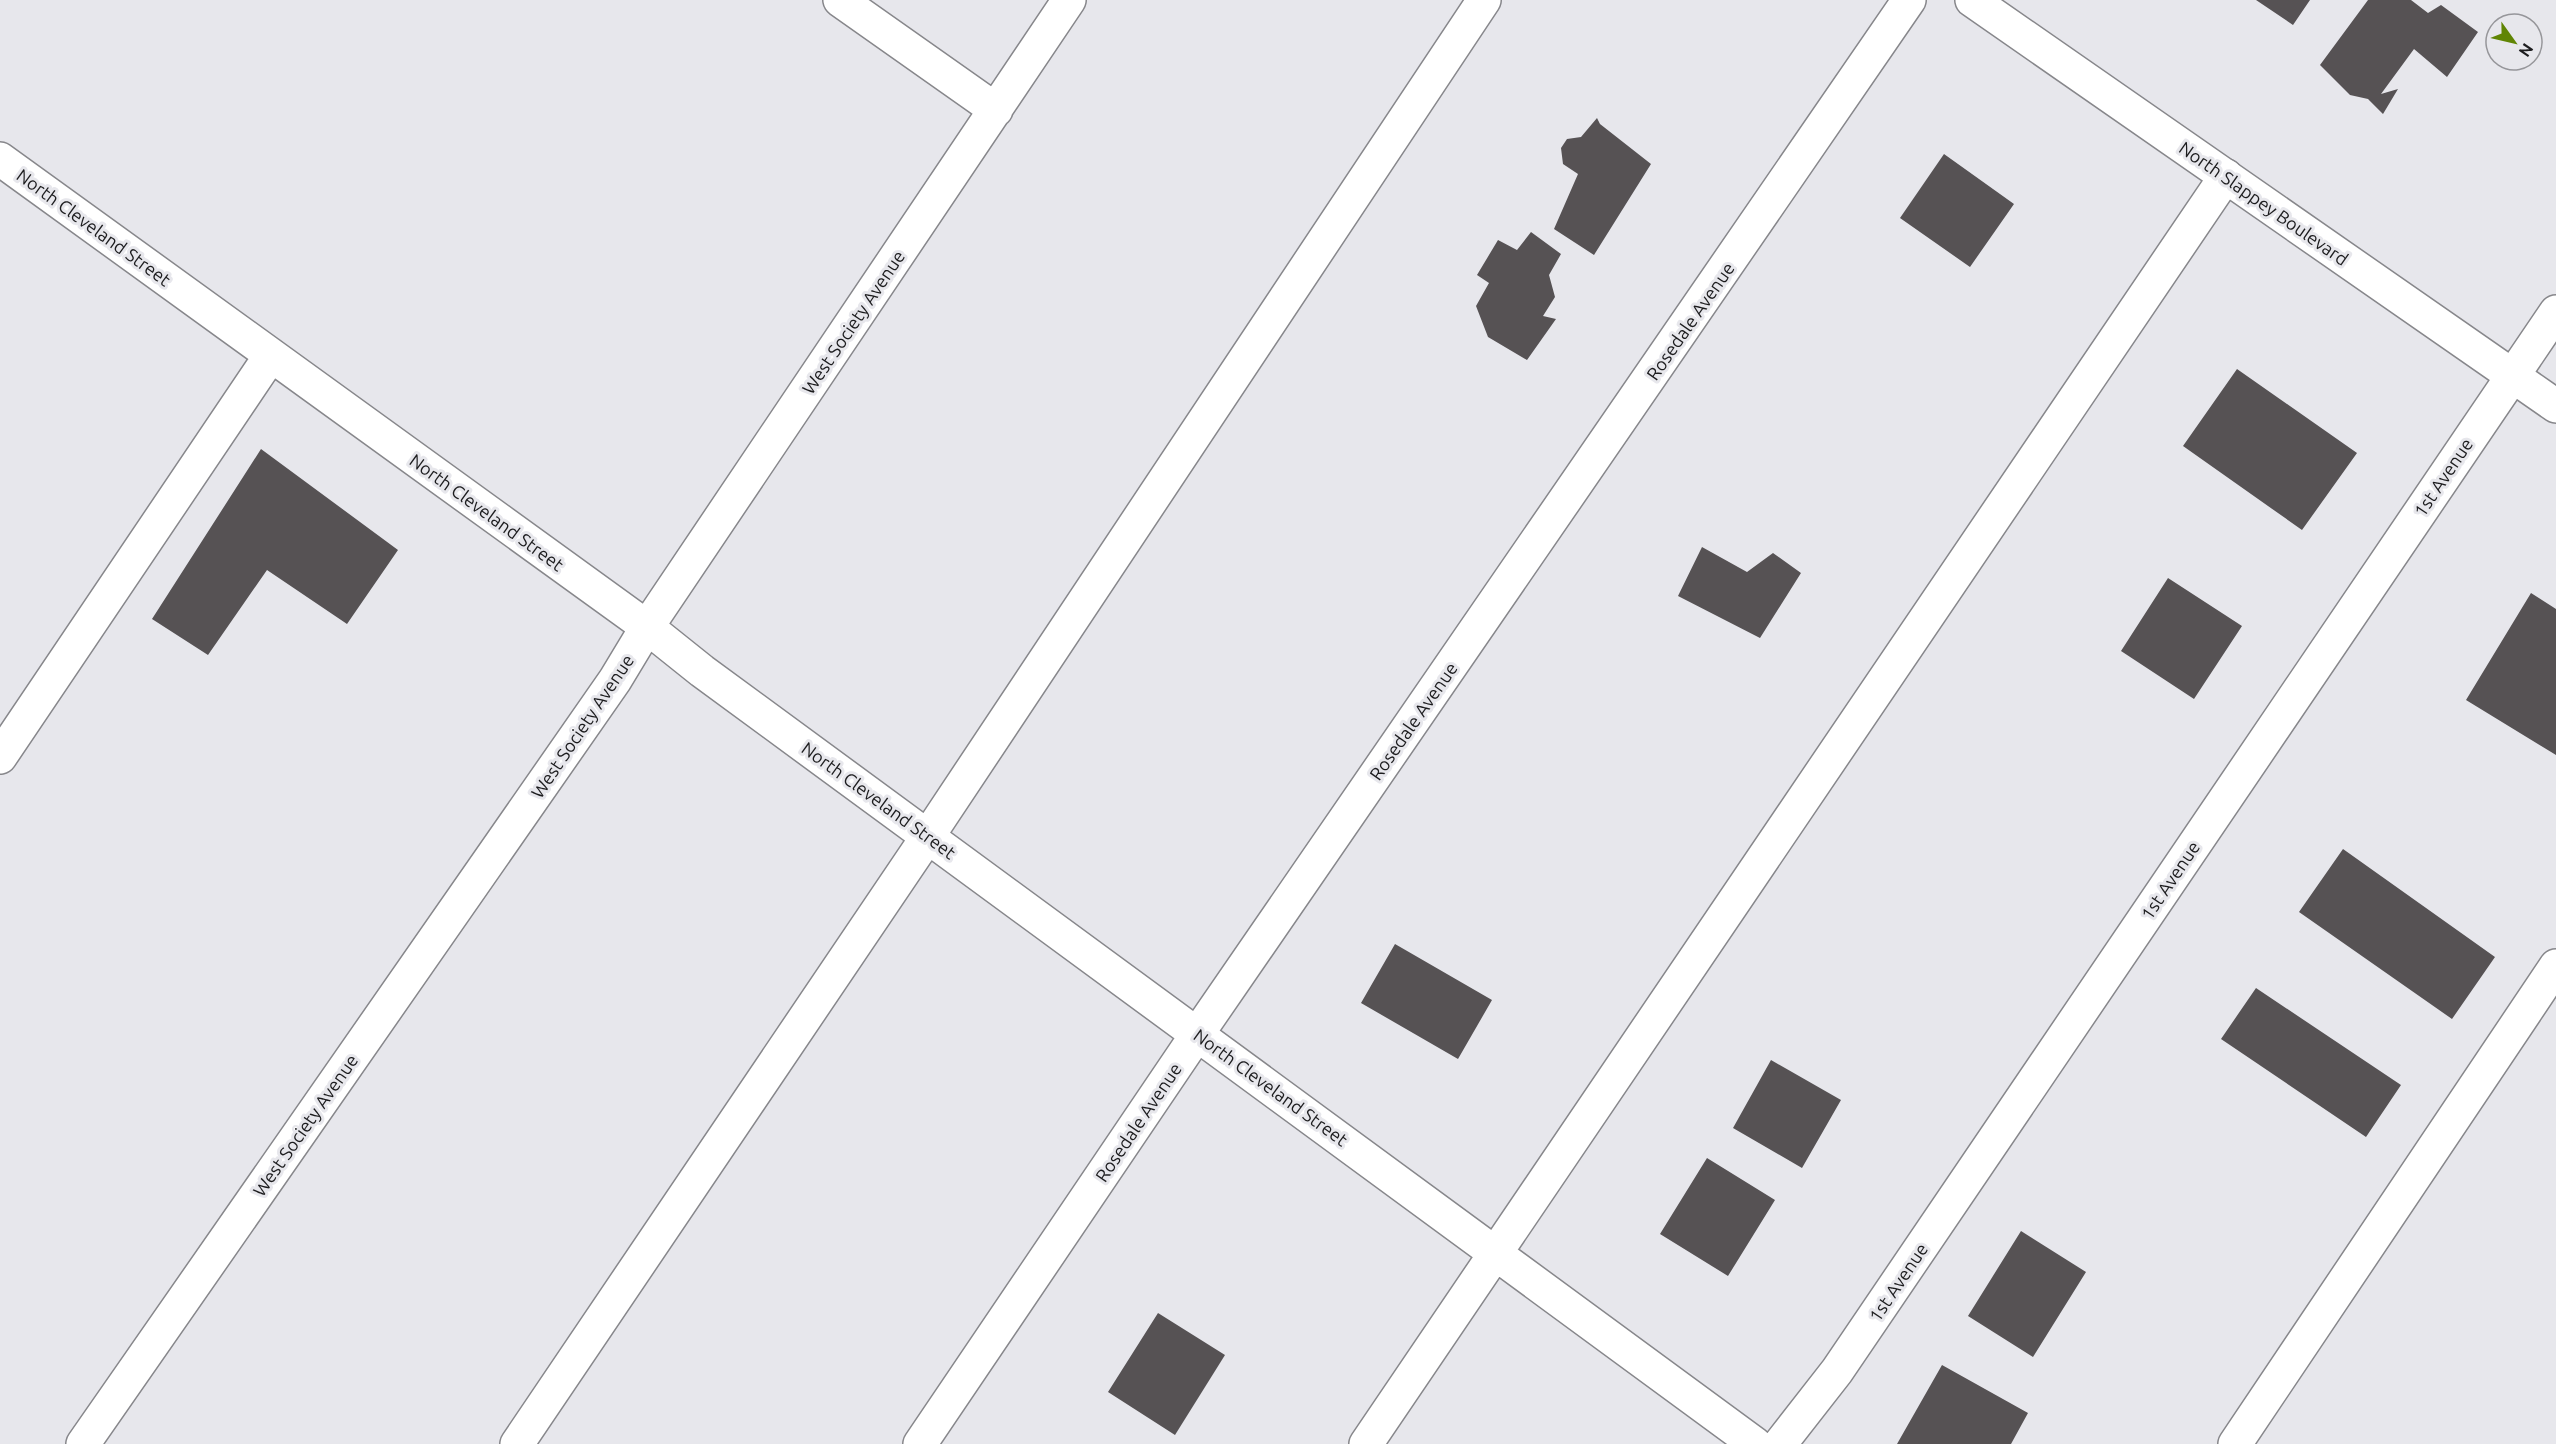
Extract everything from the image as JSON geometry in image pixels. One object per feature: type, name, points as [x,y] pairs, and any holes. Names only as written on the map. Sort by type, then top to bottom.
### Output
[{"type":"street","points":[[840,0],[996,110]]},
{"type":"street","name":"West Society Avenue","points":[[83,1444],[615,680],[647,627],[1069,0]]},
{"type":"street","points":[[517,1444],[928,836],[1484,0]]},
{"type":"street","name":"Rosedale Avenue","points":[[920,1444],[1198,1033],[1909,0]]},
{"type":"street","name":"North Slappey Boulevard","points":[[1972,0],[2556,406]]},
{"type":"street","name":"North Cleveland Street","points":[[0,159],[647,627],[1755,1444]]},
{"type":"street","points":[[1366,1444],[2226,176]]},
{"type":"street","name":"1st Avenue","points":[[1780,1444],[1837,1371],[2556,312]]},
{"type":"street","points":[[0,758],[271,355]]},
{"type":"street","points":[[2235,1444],[2556,966]]},
{"type":"building","points":[[2256,0],[2310,0],[2293,25]]},
{"type":"building","points":[[2368,0],[2411,0],[2428,13],[2441,5],[2478,32],[2447,77],[2414,49],[2381,94],[2398,89],[2383,114],[2368,99],[2350,95],[2320,65]]},
{"type":"building","points":[[1597,118],[1600,124],[1651,164],[1594,255],[1554,229],[1578,174],[1563,164],[1561,148],[1567,139],[1581,137]]},
{"type":"building","points":[[1944,154],[2014,204],[1970,267],[1900,218]]},
{"type":"building","points":[[1531,232],[1561,254],[1549,275],[1555,297],[1543,316],[1556,319],[1527,360],[1488,337],[1476,306],[1489,283],[1477,275],[1498,240],[1517,250]]},
{"type":"building","points":[[2237,369],[2357,453],[2302,530],[2183,446]]},
{"type":"building","points":[[261,449],[398,550],[347,624],[267,570],[208,655],[152,619]]},
{"type":"building","points":[[1702,547],[1747,572],[1773,553],[1801,573],[1760,638],[1678,596]]},
{"type":"building","points":[[2168,578],[2242,626],[2194,699],[2121,651]]},
{"type":"building","points":[[2531,593],[2556,609],[2556,755],[2466,700]]},
{"type":"building","points":[[2343,849],[2495,957],[2452,1019],[2299,912]]},
{"type":"building","points":[[1395,944],[1492,1000],[1458,1059],[1361,1003]]},
{"type":"building","points":[[2256,988],[2401,1085],[2366,1137],[2221,1039]]},
{"type":"building","points":[[1771,1060],[1841,1100],[1802,1168],[1733,1128]]},
{"type":"building","points":[[1707,1158],[1775,1200],[1728,1276],[1660,1234]]},
{"type":"building","points":[[2021,1231],[2086,1272],[2033,1357],[1968,1316]]},
{"type":"building","points":[[1158,1313],[1225,1355],[1175,1435],[1108,1392]]},
{"type":"building","points":[[1942,1365],[2028,1413],[2011,1444],[1897,1444]]}]
